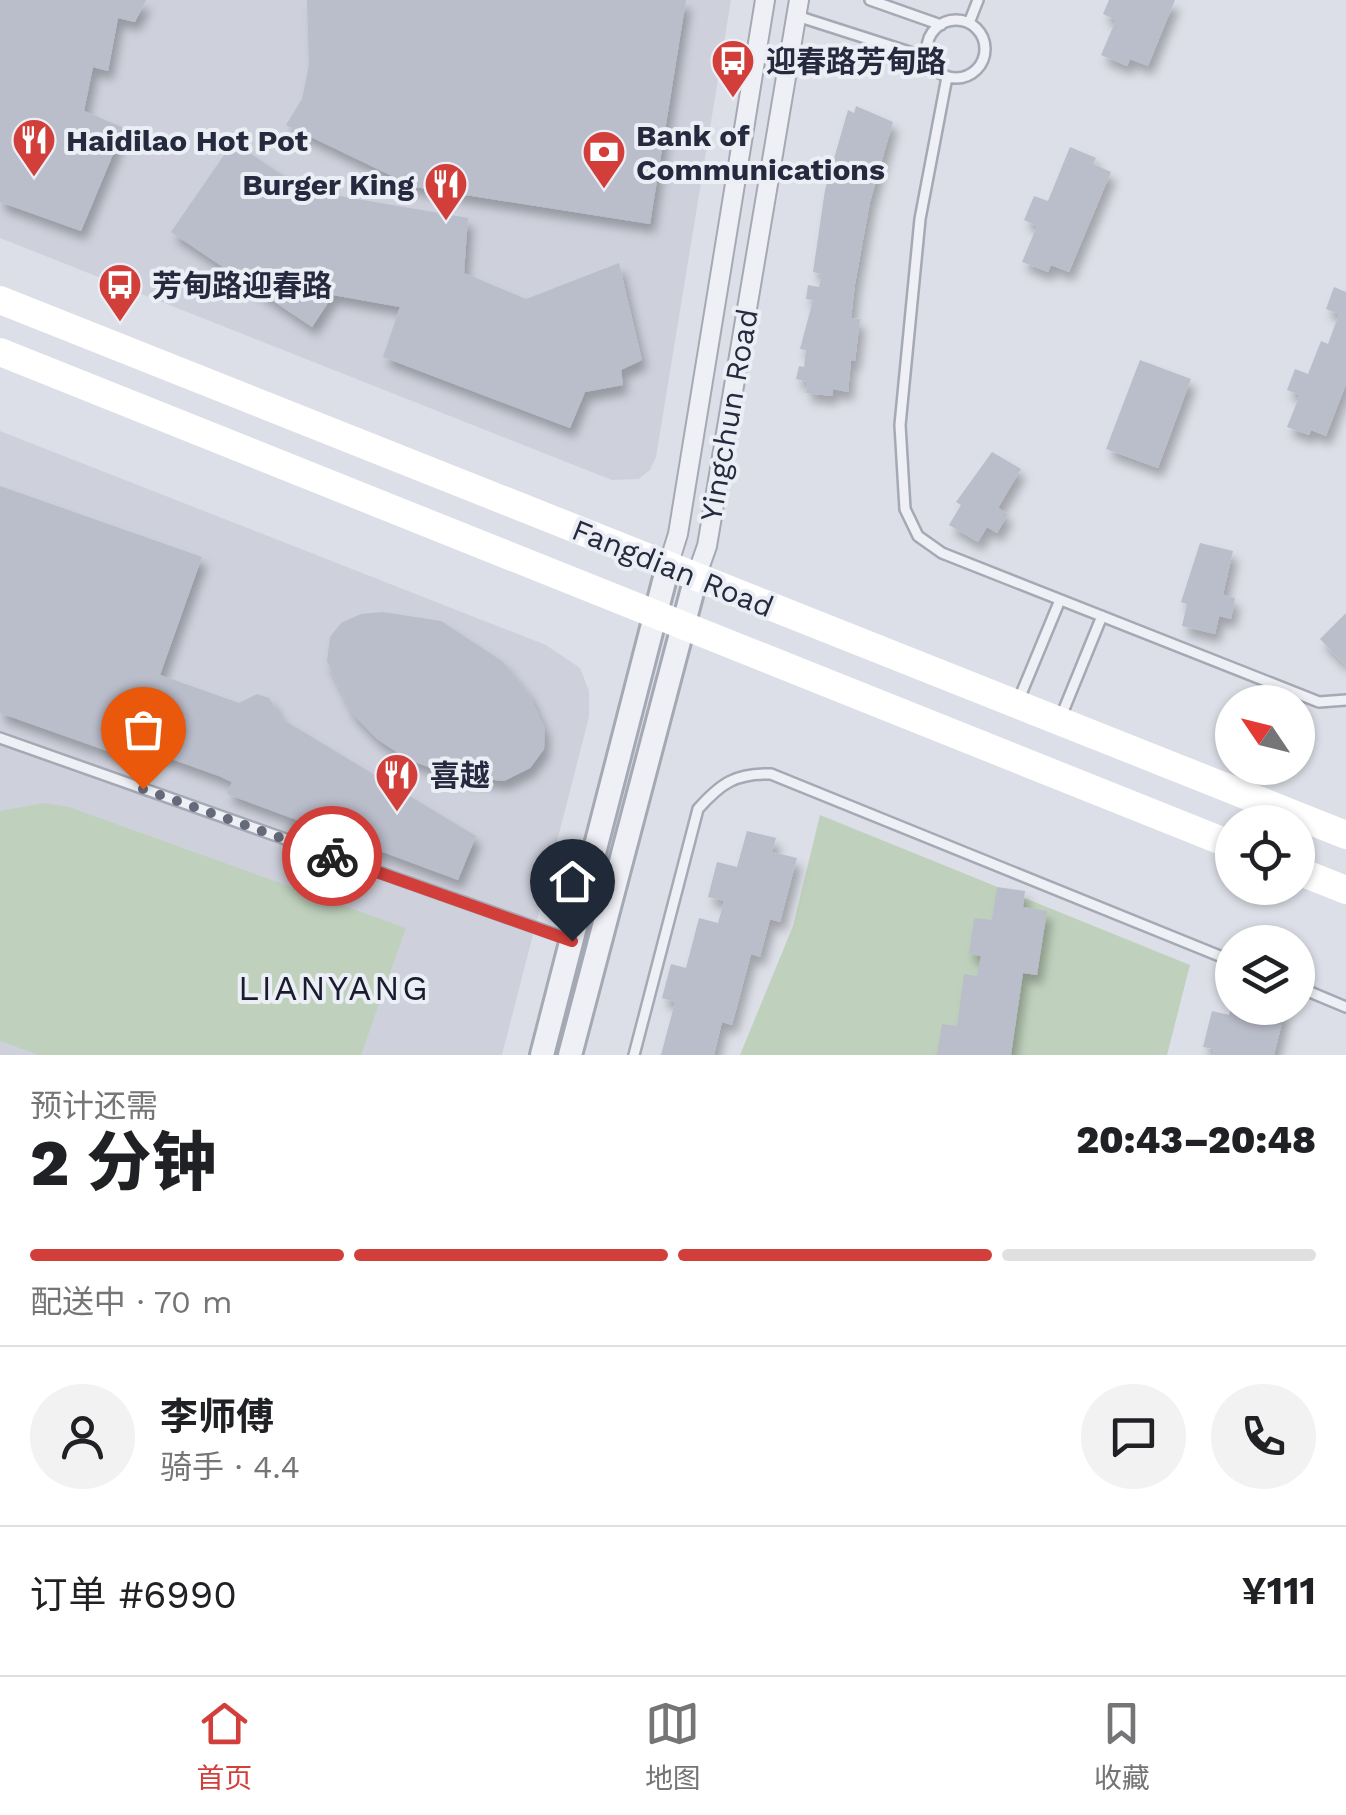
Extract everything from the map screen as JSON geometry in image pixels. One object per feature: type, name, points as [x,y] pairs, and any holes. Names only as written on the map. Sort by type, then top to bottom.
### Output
[{"type":"main road","name":"Fangdian Road","points":[[0,300],[1346,835]]},
{"type":"main road","name":"Fangdian Road","points":[[0,352],[1215,838]]},
{"type":"main road","points":[[1315,878],[1346,890]]},
{"type":"street","name":"Yingchun Road","points":[[542,1055],[678,534],[766,0]]},
{"type":"street","name":"Yingchun Road","points":[[570,1055],[711,526],[798,8]]},
{"type":"lane","points":[[870,0],[941,24],[969,23],[982,37],[984,56],[974,72],[948,77]]},
{"type":"lane","points":[[969,23],[978,0]]},
{"type":"lane","points":[[798,8],[928,58],[948,77]]},
{"type":"lane","points":[[928,58],[929,39],[941,24]]},
{"type":"lane","points":[[948,77],[920,219],[900,425],[905,508],[918,536],[942,553],[1319,702],[1346,700]]},
{"type":"lane","points":[[1017,704],[1060,600]]},
{"type":"lane","points":[[1060,721],[1102,616]]},
{"type":"lane","points":[[0,738],[572,941]]},
{"type":"lane","points":[[634,1055],[698,809],[717,787],[742,774],[771,774],[1215,954]]},
{"type":"lane","points":[[1315,994],[1346,1007]]},
{"type":"shaded area","points":[[0,0],[731,0],[656,457],[650,470],[639,479],[612,480],[0,238]]},
{"type":"shaded area","points":[[0,431],[546,645],[580,668],[589,691],[589,717],[502,1055],[0,1055]]},
{"type":"green space","points":[[44,803],[69,807],[406,928],[361,1055],[39,1055],[0,1041],[0,811]]},
{"type":"green space","points":[[820,815],[1190,965],[1167,1055],[740,1055],[793,926]]},
{"type":"building","points":[[0,0],[146,0],[135,22],[118,18],[108,71],[93,67],[84,111],[124,128],[81,231],[0,202]]},
{"type":"building","points":[[307,0],[686,0],[650,224],[415,187],[286,125],[302,99],[309,65]]},
{"type":"building","points":[[1109,0],[1175,0],[1148,66],[1130,59],[1127,66],[1101,55],[1116,20],[1103,14]]},
{"type":"building","points":[[856,106],[893,122],[870,202],[855,284],[851,318],[860,319],[855,361],[851,361],[848,392],[833,389],[832,396],[806,393],[808,382],[796,379],[799,366],[804,367],[806,350],[800,349],[813,300],[806,299],[808,285],[819,287],[822,274],[813,272],[825,190],[848,110],[854,113]]},
{"type":"building","points":[[233,142],[305,190],[468,218],[464,273],[526,299],[619,263],[642,360],[621,370],[623,385],[585,392],[570,428],[383,357],[400,307],[333,295],[312,327],[171,232]]},
{"type":"building","points":[[1070,147],[1096,158],[1093,164],[1111,172],[1069,272],[1051,265],[1048,272],[1022,262],[1037,226],[1024,220],[1034,196],[1048,201]]},
{"type":"building","points":[[1334,287],[1346,292],[1346,384],[1326,436],[1311,430],[1309,435],[1287,427],[1300,395],[1287,390],[1295,369],[1308,374],[1321,341],[1328,344],[1339,314],[1326,309]]},
{"type":"building","points":[[1140,360],[1191,379],[1158,468],[1106,449]]},
{"type":"building","points":[[992,452],[1021,469],[998,508],[1008,514],[997,533],[987,527],[978,542],[949,525],[961,505],[956,502]]},
{"type":"building","points":[[0,486],[202,557],[160,675],[239,703],[257,694],[269,698],[282,719],[476,836],[458,880],[227,794],[232,782],[219,776],[135,746],[130,759],[0,713]]},
{"type":"building","points":[[1200,543],[1233,551],[1223,595],[1235,598],[1231,619],[1219,616],[1215,634],[1182,626],[1187,604],[1181,602]]},
{"type":"building","points":[[383,612],[441,621],[502,661],[529,694],[545,729],[544,749],[530,768],[504,781],[451,775],[409,760],[377,739],[352,713],[327,661],[330,637],[341,623],[361,614]]},
{"type":"building","points":[[1346,613],[1346,666],[1320,639]]},
{"type":"building","points":[[747,831],[776,838],[772,852],[797,858],[780,922],[770,919],[760,957],[751,954],[732,1025],[722,1022],[714,1055],[661,1055],[675,1002],[662,998],[671,964],[686,968],[699,918],[718,923],[724,901],[708,897],[717,862],[737,867]]},
{"type":"building","points":[[997,887],[1025,891],[1023,907],[1047,911],[1037,975],[1023,973],[1011,1055],[937,1055],[942,1024],[957,1026],[964,974],[977,976],[981,956],[969,954],[974,918],[992,920]]},
{"type":"building","points":[[1212,1011],[1215,1025],[1282,1025],[1274,1055],[1213,1055],[1214,1049],[1203,1047]]},
{"type":"way so far","points":[[143,789],[332,856]]},
{"type":"place","name":"迎春路芳甸路","points":[[733,99]]},
{"type":"place","name":"Haidilao Hot Pot","points":[[34,178]]},
{"type":"place","name":"Bank of Communications","points":[[604,190]]},
{"type":"place","name":"Burger King","points":[[446,222]]},
{"type":"place","name":"芳甸路迎春路","points":[[120,323]]},
{"type":"place","name":"喜越","points":[[397,813]]},
{"type":"district","name":"LIANYANG","points":[[334,988]]},
{"type":"route","points":[[332,856],[572,941]]}]
